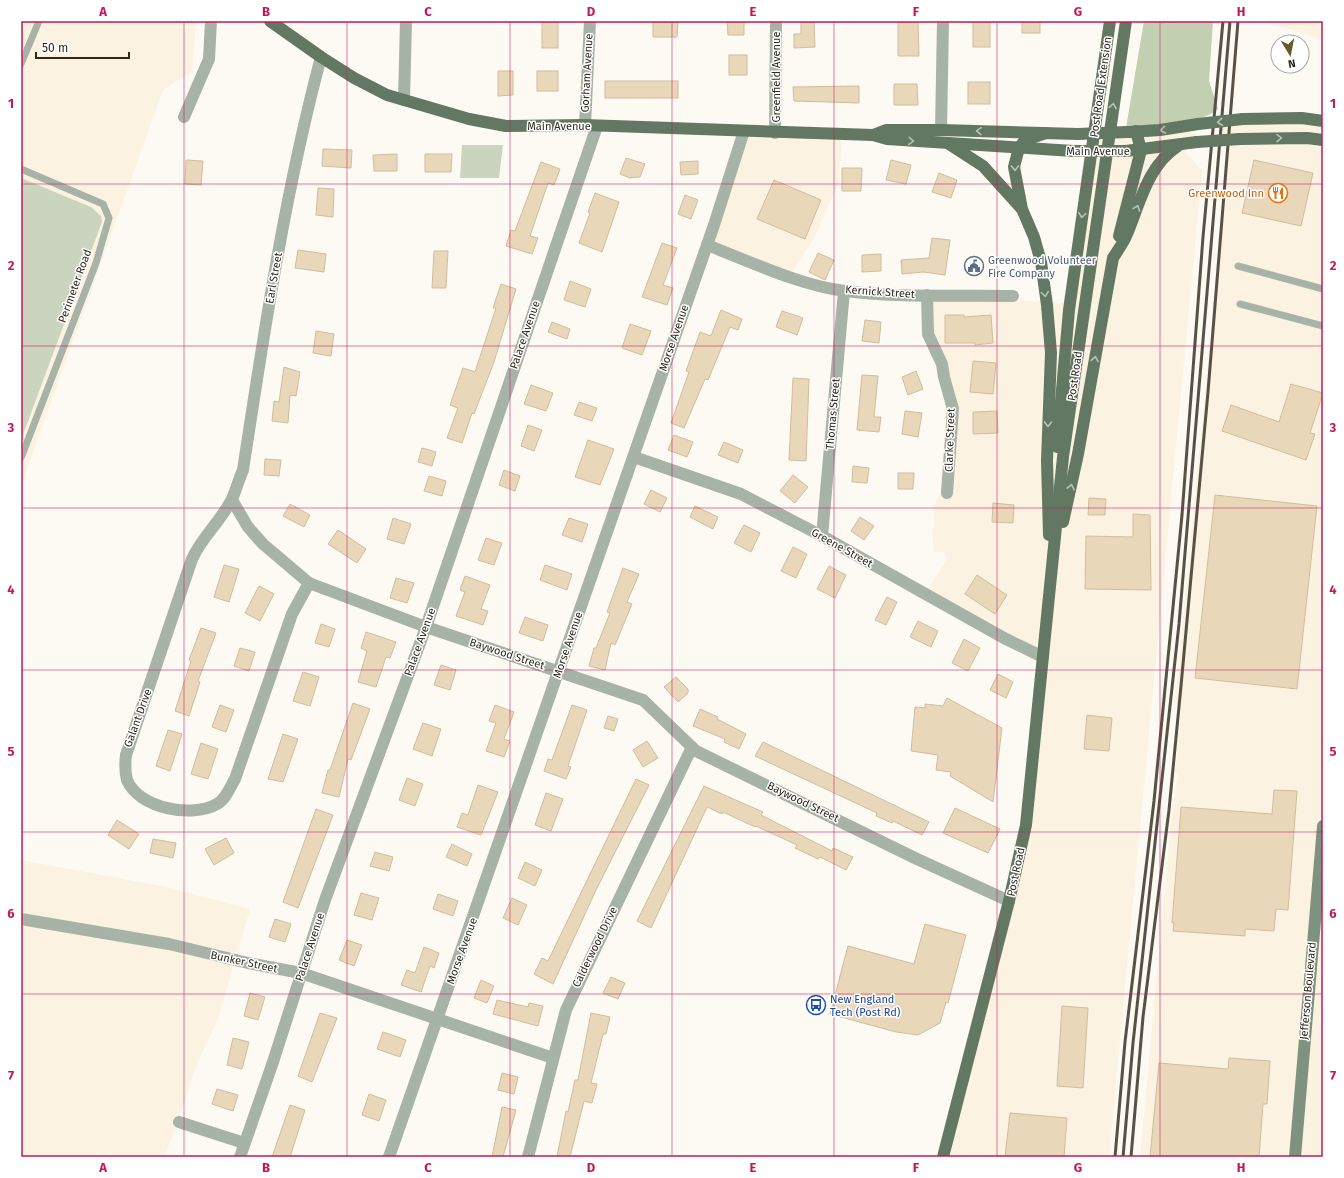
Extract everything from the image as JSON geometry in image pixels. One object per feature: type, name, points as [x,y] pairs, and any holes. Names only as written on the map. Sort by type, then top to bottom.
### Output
[{"type":"main road","name":"Main Avenue","points":[[270,21],[354,78],[387,94],[469,119],[506,126],[591,126],[873,135],[887,139],[1073,151],[1142,150],[1178,146],[1197,142],[1240,139],[1307,138],[1323,140]]},
{"type":"main road","name":"Post Road Extension","points":[[1088,176],[1110,21]]},
{"type":"main road","name":"Post Road Extension","points":[[1103,172],[1126,21]]},
{"type":"main road","points":[[1302,118],[1323,112]]},
{"type":"main road","name":"Main Avenue","points":[[873,135],[886,130],[1078,134],[1160,130],[1243,119],[1302,118],[1323,121]]},
{"type":"main road","points":[[1051,580],[1078,454],[1113,258],[1142,150],[1132,132]]},
{"type":"main road","points":[[1046,133],[1025,140],[1019,148],[1014,167],[1022,209],[1034,237],[1041,262],[1048,313],[1051,353],[1047,461],[1051,580]]},
{"type":"main road","points":[[948,143],[983,166],[1022,209]]},
{"type":"main road","points":[[1113,258],[1127,235],[1138,204],[1158,165],[1167,153],[1178,146]]},
{"type":"main road","name":"Post Road","points":[[943,1157],[1009,901],[1026,825],[1063,457],[1103,172]]},
{"type":"main road","name":"Post Road","points":[[1051,580],[1059,409],[1069,310],[1088,176]]},
{"type":"main road","name":"Jefferson Boulevard","points":[[1295,1157],[1323,826]]},
{"type":"street","points":[[184,117],[209,59],[211,21]]},
{"type":"street","points":[[404,100],[406,21]]},
{"type":"street","name":"Gorham Avenue","points":[[590,21],[591,126]]},
{"type":"street","name":"Greenfield Avenue","points":[[775,133],[776,21]]},
{"type":"street","points":[[941,130],[943,21]]},
{"type":"street","name":"Earl Street","points":[[232,500],[243,470],[276,268],[302,126],[321,57]]},
{"type":"street","name":"Palace Avenue","points":[[240,1157],[273,1062],[325,900],[426,627],[591,126]]},
{"type":"street","name":"Morse Avenue","points":[[389,1157],[634,457],[744,131]]},
{"type":"street","name":"Kernick Street","points":[[707,244],[793,278],[844,291],[927,295],[1013,296]]},
{"type":"street","name":"Thomas Street","points":[[822,536],[844,291]]},
{"type":"street","name":"Clarke Street","points":[[927,295],[928,334],[942,364],[953,409],[947,493]]},
{"type":"street","name":"Greene Street","points":[[634,457],[741,494],[822,536],[1004,638],[1043,656]]},
{"type":"street","name":"Galant Drive","points":[[232,500],[216,523],[202,539],[192,559],[141,713],[129,741],[126,755],[127,779],[140,796],[153,803],[174,810],[209,808],[219,803],[235,779],[292,614],[308,583]]},
{"type":"street","name":"Baywood Street","points":[[232,500],[248,527],[263,544],[308,583],[426,627],[643,700],[692,748],[904,853],[1009,901]]},
{"type":"street","name":"Calderwood Drive","points":[[528,1157],[566,1010],[574,990],[692,748]]},
{"type":"street","name":"Bunker Street","points":[[21,918],[169,944],[248,963],[301,973],[553,1058]]},
{"type":"street","points":[[179,1122],[244,1143]]},
{"type":"lane","points":[[21,64],[39,21]]},
{"type":"lane","name":"Perimeter Road","points":[[21,168],[103,204],[109,218],[96,263],[21,458]]},
{"type":"lane","points":[[1238,266],[1323,289]]},
{"type":"lane","points":[[1240,304],[1323,326]]},
{"type":"shaded area","points":[[21,21],[196,21],[192,71],[163,90],[21,486]]},
{"type":"shaded area","points":[[1323,21],[1323,39],[1310,34],[1264,22]]},
{"type":"shaded area","points":[[1323,120],[1323,1157],[1140,1157],[1171,822],[1178,775],[1175,772],[1181,711],[1175,702],[1228,157],[1218,131],[1234,123]]},
{"type":"shaded area","points":[[1196,121],[1196,137],[1180,145],[1202,171],[1109,1157],[941,1157],[1005,942],[1036,735],[1041,664],[971,626],[926,593],[947,559],[944,552],[934,552],[932,530],[935,525],[933,507],[940,495],[945,441],[946,388],[928,335],[931,296],[1069,303],[1088,153],[1098,151],[1101,129]]},
{"type":"shaded area","points":[[842,128],[839,182],[815,236],[789,278],[709,242],[748,129]]},
{"type":"shaded area","points":[[21,860],[166,887],[250,909],[218,1019],[198,1061],[173,1136],[163,1157],[21,1157]]},
{"type":"green space","points":[[1144,21],[1213,21],[1209,81],[1218,109],[1210,115],[1187,122],[1126,128]]},
{"type":"green space","points":[[462,145],[503,145],[499,178],[460,178]]},
{"type":"green space","points":[[21,178],[91,207],[101,216],[102,222],[21,440]]},
{"type":"building","points":[[542,21],[558,21],[558,48],[542,48]]},
{"type":"building","points":[[727,21],[744,21],[744,35],[728,35]]},
{"type":"building","points":[[801,21],[814,21],[815,47],[794,48],[794,34],[801,34]]},
{"type":"building","points":[[898,21],[918,21],[919,56],[898,56]]},
{"type":"building","points":[[973,21],[990,21],[990,47],[973,47]]},
{"type":"building","points":[[1022,21],[1040,21],[1040,33],[1022,33]]},
{"type":"building","points":[[653,22],[678,22],[677,37],[653,37]]},
{"type":"building","points":[[729,55],[747,55],[747,75],[729,75]]},
{"type":"building","points":[[498,71],[513,71],[513,95],[498,96]]},
{"type":"building","points":[[537,71],[558,71],[558,91],[537,91]]},
{"type":"building","points":[[605,81],[678,81],[678,98],[605,98]]},
{"type":"building","points":[[968,82],[990,82],[990,104],[968,104]]},
{"type":"building","points":[[894,84],[917,84],[918,105],[894,105]]},
{"type":"building","points":[[859,86],[859,103],[794,101],[793,87]]},
{"type":"building","points":[[323,149],[352,150],[351,168],[322,166]]},
{"type":"building","points":[[397,154],[397,171],[374,171],[373,155]]},
{"type":"building","points":[[425,154],[452,154],[451,172],[425,172]]},
{"type":"building","points":[[626,158],[645,164],[640,177],[630,178],[620,174]]},
{"type":"building","points":[[186,160],[203,161],[201,185],[185,184]]},
{"type":"building","points":[[891,160],[911,165],[906,184],[886,180]]},
{"type":"building","name":"Greenwood Inn","points":[[1254,160],[1313,173],[1301,226],[1242,213]]},
{"type":"building","points":[[698,161],[698,174],[681,175],[680,162]]},
{"type":"building","points":[[541,162],[560,169],[554,185],[548,183],[530,236],[538,238],[532,254],[506,246],[511,230],[515,231]]},
{"type":"building","points":[[842,168],[862,168],[861,191],[842,191]]},
{"type":"building","points":[[939,173],[957,180],[951,198],[932,192]]},
{"type":"building","points":[[774,180],[821,200],[805,239],[757,219]]},
{"type":"building","points":[[318,188],[334,189],[333,217],[316,215]]},
{"type":"building","points":[[595,193],[619,202],[602,252],[579,243],[590,213],[588,212]]},
{"type":"building","points":[[685,195],[698,200],[691,219],[678,214]]},
{"type":"building","points":[[932,238],[950,240],[945,275],[923,272],[902,274],[901,260],[929,258]]},
{"type":"building","points":[[662,243],[677,248],[663,285],[673,288],[667,305],[642,297]]},
{"type":"building","points":[[298,250],[326,254],[324,272],[295,268]]},
{"type":"building","points":[[434,251],[448,251],[446,288],[432,288]]},
{"type":"building","points":[[818,253],[834,260],[825,280],[809,272]]},
{"type":"building","points":[[881,254],[881,271],[862,272],[862,255]]},
{"type":"building","points":[[570,281],[591,289],[585,307],[564,300]]},
{"type":"building","points":[[501,284],[516,289],[494,362],[474,414],[472,413],[462,443],[447,438],[458,408],[450,405],[463,368],[475,372],[496,308],[493,308]]},
{"type":"building","points":[[721,310],[742,319],[738,330],[730,327],[708,380],[705,379],[684,428],[671,423],[689,372],[686,371],[700,332],[711,336]]},
{"type":"building","points":[[782,311],[803,318],[797,335],[776,327]]},
{"type":"building","points":[[945,315],[964,315],[964,317],[991,315],[993,343],[975,345],[975,343],[945,343]]},
{"type":"building","points":[[865,320],[881,322],[879,343],[862,341]]},
{"type":"building","points":[[552,322],[570,329],[567,339],[548,332]]},
{"type":"building","points":[[630,324],[651,331],[642,355],[622,348]]},
{"type":"building","points":[[316,331],[334,334],[331,356],[313,353]]},
{"type":"building","points":[[973,361],[996,363],[993,394],[970,392]]},
{"type":"building","points":[[284,367],[300,372],[296,396],[290,395],[288,423],[272,421],[274,401],[279,402]]},
{"type":"building","points":[[916,371],[923,389],[908,395],[902,377]]},
{"type":"building","points":[[862,375],[878,376],[874,417],[881,417],[879,432],[857,430]]},
{"type":"building","points":[[793,378],[809,379],[806,461],[789,460]]},
{"type":"building","points":[[1291,384],[1323,393],[1310,433],[1315,434],[1306,460],[1222,431],[1231,405],[1279,422]]},
{"type":"building","points":[[531,385],[553,393],[546,411],[524,404]]},
{"type":"building","points":[[579,402],[597,408],[592,421],[574,415]]},
{"type":"building","points":[[905,411],[922,413],[918,437],[902,434]]},
{"type":"building","points":[[997,411],[998,433],[973,434],[973,412]]},
{"type":"building","points":[[528,425],[542,430],[534,451],[521,446]]},
{"type":"building","points":[[674,435],[693,442],[687,457],[668,450]]},
{"type":"building","points":[[588,440],[614,449],[600,485],[575,477]]},
{"type":"building","points":[[724,442],[743,450],[738,463],[718,455]]},
{"type":"building","points":[[422,448],[436,452],[432,466],[418,462]]},
{"type":"building","points":[[265,459],[281,460],[279,476],[264,475]]},
{"type":"building","points":[[853,466],[869,468],[867,483],[852,482]]},
{"type":"building","points":[[504,470],[520,476],[515,491],[499,485]]},
{"type":"building","points":[[898,473],[914,473],[913,489],[898,489]]},
{"type":"building","points":[[793,475],[808,487],[795,503],[780,491]]},
{"type":"building","points":[[429,476],[446,481],[442,496],[424,491]]},
{"type":"building","points":[[651,490],[667,498],[660,512],[644,504]]},
{"type":"building","points":[[1215,495],[1317,506],[1297,689],[1195,678]]},
{"type":"building","points":[[1089,498],[1106,499],[1105,515],[1088,515]]},
{"type":"building","points":[[993,503],[1014,505],[1013,523],[992,522]]},
{"type":"building","points":[[290,504],[310,515],[304,527],[283,516]]},
{"type":"building","points":[[695,506],[718,517],[713,529],[690,517]]},
{"type":"building","points":[[1133,514],[1150,515],[1151,590],[1085,589],[1086,536],[1133,537]]},
{"type":"building","points":[[860,517],[874,526],[864,540],[851,531]]},
{"type":"building","points":[[393,518],[411,524],[404,544],[387,539]]},
{"type":"building","points":[[569,518],[588,524],[582,542],[562,535]]},
{"type":"building","points":[[744,525],[760,533],[751,552],[734,543]]},
{"type":"building","points":[[338,530],[366,549],[357,563],[328,544]]},
{"type":"building","points":[[486,538],[502,543],[494,565],[478,560]]},
{"type":"building","points":[[793,547],[807,554],[796,578],[781,571]]},
{"type":"building","points":[[224,565],[239,569],[229,602],[214,597]]},
{"type":"building","points":[[545,565],[572,574],[567,590],[540,580]]},
{"type":"building","points":[[829,566],[846,575],[835,598],[817,589]]},
{"type":"building","points":[[623,568],[639,574],[627,602],[632,604],[615,645],[611,643],[605,670],[589,666],[594,648],[596,648],[610,613],[607,612]]},
{"type":"building","points":[[977,575],[1007,595],[995,614],[965,594]]},
{"type":"building","points":[[465,576],[490,585],[481,609],[488,611],[483,625],[456,616],[465,592],[460,590]]},
{"type":"building","points":[[396,578],[414,583],[407,603],[390,598]]},
{"type":"building","points":[[259,586],[274,594],[260,621],[245,613]]},
{"type":"building","points":[[887,597],[897,602],[886,625],[875,620]]},
{"type":"building","points":[[525,617],[548,625],[543,641],[519,633]]},
{"type":"building","points":[[918,621],[938,631],[931,647],[910,637]]},
{"type":"building","points":[[321,624],[335,629],[329,647],[315,643]]},
{"type":"building","points":[[201,628],[216,633],[198,681],[200,682],[189,716],[175,711],[191,661],[189,660]]},
{"type":"building","points":[[366,632],[396,642],[390,658],[386,657],[376,687],[358,682],[367,651],[361,648]]},
{"type":"building","points":[[964,639],[980,648],[968,671],[952,663]]},
{"type":"building","points":[[240,648],[255,652],[249,671],[234,666]]},
{"type":"building","points":[[441,665],[456,670],[450,690],[434,685]]},
{"type":"building","points":[[303,672],[319,677],[310,706],[293,701]]},
{"type":"building","points":[[998,674],[1013,682],[1006,698],[990,690]]},
{"type":"building","points":[[676,677],[688,689],[688,693],[678,702],[664,687]]},
{"type":"building","points":[[947,698],[1002,728],[993,802],[950,776],[951,772],[936,770],[938,755],[911,751],[915,707],[925,708],[925,704],[943,706]]},
{"type":"building","points":[[353,703],[370,709],[351,760],[348,759],[339,797],[322,793],[328,770],[330,770]]},
{"type":"building","points":[[220,705],[234,710],[226,732],[212,727]]},
{"type":"building","points":[[495,705],[514,712],[504,739],[510,741],[504,757],[486,751],[496,723],[489,721]]},
{"type":"building","points":[[572,705],[587,710],[568,766],[571,767],[566,779],[544,771],[548,759],[552,760]]},
{"type":"building","points":[[700,709],[718,717],[717,719],[746,734],[739,749],[724,742],[725,739],[693,726]]},
{"type":"building","points":[[1087,715],[1112,718],[1109,751],[1084,749]]},
{"type":"building","points":[[608,716],[618,719],[614,731],[604,728]]},
{"type":"building","points":[[423,723],[441,729],[432,756],[413,749]]},
{"type":"building","points":[[168,730],[182,734],[170,771],[156,766]]},
{"type":"building","points":[[283,734],[298,739],[283,782],[268,779]]},
{"type":"building","points":[[647,741],[658,758],[643,767],[633,750]]},
{"type":"building","points":[[763,742],[929,822],[922,835],[893,821],[892,823],[876,816],[877,813],[755,756]]},
{"type":"building","points":[[201,743],[218,749],[208,779],[191,774]]},
{"type":"building","points":[[407,778],[423,784],[415,806],[399,800]]},
{"type":"building","points":[[636,779],[649,785],[596,890],[553,984],[534,974],[542,958],[548,961]]},
{"type":"building","points":[[478,785],[498,792],[481,835],[457,827],[462,813],[468,815]]},
{"type":"building","points":[[704,786],[763,812],[761,815],[832,851],[833,848],[853,857],[846,870],[820,857],[818,859],[795,848],[797,845],[756,826],[755,827],[723,812],[722,814],[707,807],[651,928],[637,921]]},
{"type":"building","points":[[1274,790],[1297,791],[1288,910],[1276,909],[1274,931],[1245,929],[1245,936],[1173,931],[1174,923],[1172,923],[1181,807],[1272,814]]},
{"type":"building","points":[[546,793],[563,799],[551,831],[535,825]]},
{"type":"building","points":[[955,808],[1000,829],[988,853],[943,833]]},
{"type":"building","points":[[316,809],[333,815],[298,908],[283,902]]},
{"type":"building","points":[[117,820],[139,834],[129,849],[108,835]]},
{"type":"building","points":[[226,838],[234,853],[214,865],[205,849]]},
{"type":"building","points":[[153,839],[176,843],[173,858],[150,853]]},
{"type":"building","points":[[452,844],[472,854],[467,866],[446,857]]},
{"type":"building","points":[[375,852],[393,857],[389,871],[370,866]]},
{"type":"building","points":[[525,862],[542,870],[535,886],[518,878]]},
{"type":"building","points":[[361,893],[379,898],[372,920],[354,915]]},
{"type":"building","points":[[438,894],[458,901],[453,916],[433,909]]},
{"type":"building","points":[[512,898],[527,905],[518,925],[503,918]]},
{"type":"building","points":[[275,919],[291,924],[285,942],[269,937]]},
{"type":"building","points":[[925,924],[966,935],[948,1003],[946,1002],[940,1023],[918,1035],[896,1032],[830,1014],[848,946],[914,964]]},
{"type":"building","points":[[347,940],[362,945],[354,966],[339,960]]},
{"type":"building","points":[[424,947],[439,953],[434,968],[430,966],[421,992],[401,985],[407,970],[415,973]]},
{"type":"building","points":[[611,977],[625,983],[618,999],[603,993]]},
{"type":"building","points":[[481,980],[494,986],[487,1003],[474,998]]},
{"type":"building","points":[[250,993],[265,997],[258,1020],[244,1016]]},
{"type":"building","points":[[497,1000],[528,1007],[529,1003],[543,1006],[538,1026],[493,1014]]},
{"type":"building","points":[[1062,1006],[1088,1008],[1083,1088],[1057,1086]]},
{"type":"building","points":[[320,1013],[337,1018],[312,1082],[298,1076]]},
{"type":"building","points":[[591,1013],[610,1017],[606,1034],[603,1034],[591,1083],[597,1084],[592,1103],[584,1101],[570,1157],[557,1157],[566,1111],[568,1112],[575,1080],[578,1080]]},
{"type":"building","points":[[383,1032],[406,1040],[400,1057],[377,1049]]},
{"type":"building","points":[[233,1038],[249,1042],[242,1069],[227,1065]]},
{"type":"building","points":[[1229,1058],[1270,1061],[1267,1104],[1263,1104],[1259,1157],[1150,1157],[1159,1063],[1228,1069]]},
{"type":"building","points":[[502,1073],[518,1077],[514,1094],[498,1090]]},
{"type":"building","points":[[217,1089],[238,1095],[233,1111],[212,1104]]},
{"type":"building","points":[[369,1094],[386,1100],[379,1121],[362,1115]]},
{"type":"building","points":[[290,1105],[305,1110],[290,1157],[272,1157]]},
{"type":"building","points":[[502,1107],[516,1110],[503,1157],[492,1157]]},
{"type":"building","points":[[1010,1113],[1067,1118],[1064,1157],[1005,1157]]},
{"type":"railway","points":[[1115,1157],[1125,1042],[1154,801],[1182,515],[1203,237],[1223,21]]},
{"type":"railway","points":[[1123,1157],[1133,1043],[1179,624],[1230,21]]},
{"type":"railway","points":[[1131,1157],[1143,1017],[1169,810],[1181,686],[1208,392],[1238,21]]},
{"type":"place","name":"Greenwood Inn","points":[[1278,193]]},
{"type":"place","name":"Greenwood Volunteer Fire Company","points":[[974,266]]},
{"type":"place","name":"New England Tech (Post Rd)","points":[[816,1005]]}]
